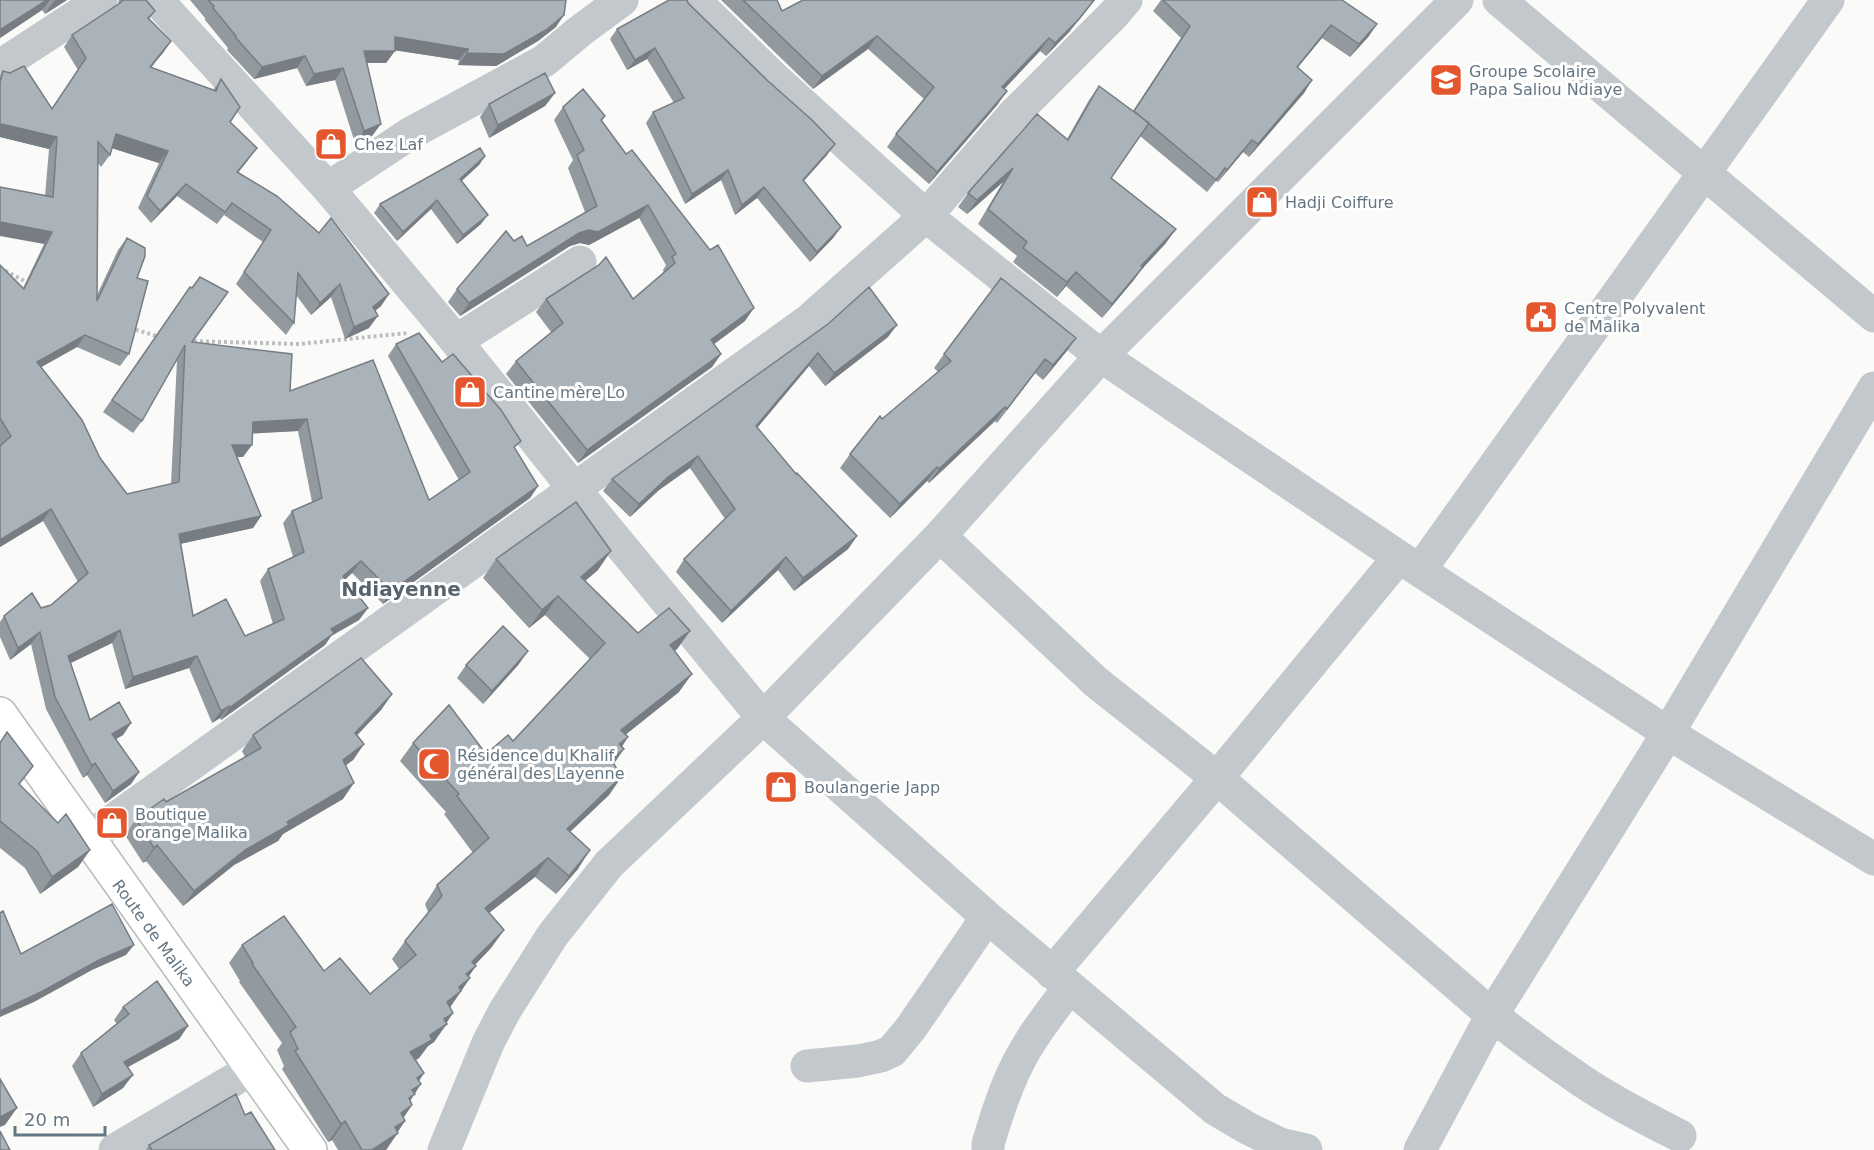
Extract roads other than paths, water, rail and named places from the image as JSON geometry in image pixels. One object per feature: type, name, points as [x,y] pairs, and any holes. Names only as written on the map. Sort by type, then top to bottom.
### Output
[{"type":"main road","name":"Route de Malika","points":[[0,714],[310,1150]]},
{"type":"street","points":[[0,66],[101,0]]},
{"type":"street","points":[[158,0],[328,188],[452,336],[575,490],[763,718],[987,917],[1215,1109],[1280,1144],[1306,1150]]},
{"type":"street","points":[[328,188],[411,133],[544,61],[622,0]]},
{"type":"street","points":[[694,0],[774,78],[926,216],[1101,356],[1668,733],[1874,859]]},
{"type":"street","points":[[87,839],[808,321],[926,216],[1013,115],[1126,0]]},
{"type":"street","points":[[444,1150],[488,1043],[504,1012],[552,936],[609,864],[763,718],[940,536],[1101,356],[1457,0]]},
{"type":"street","points":[[1499,0],[1874,316]]},
{"type":"street","points":[[984,1148],[1017,1065],[1047,1017],[1061,981],[1216,778],[1410,563],[1704,173],[1828,0]]},
{"type":"street","points":[[452,336],[580,262]]},
{"type":"street","points":[[1420,1150],[1492,1015],[1668,733],[1874,388]]},
{"type":"street","points":[[940,536],[1096,682],[1216,778],[1492,1015],[1531,1046],[1584,1082],[1630,1110],[1680,1136]]},
{"type":"street","points":[[807,1066],[858,1061],[892,1051],[911,1028],[987,917]]},
{"type":"street","points":[[115,1150],[252,1069]]},
{"type":"place","name":"Groupe Scolaire Papa Saliou Ndiaye","points":[[1446,80]]},
{"type":"place","name":"Chez Laf","points":[[331,144]]},
{"type":"place","name":"Hadji Coiffure","points":[[1262,202]]},
{"type":"place","name":"Centre Polyvalent de Malika","points":[[1541,317]]},
{"type":"place","name":"Cantine mère Lo","points":[[470,392]]},
{"type":"place","name":"Résidence du Khalif général des Layenne","points":[[434,764]]},
{"type":"place","name":"Boulangerie Japp","points":[[781,787]]},
{"type":"place","name":"Boutique orange Malika","points":[[112,823]]},
{"type":"district","name":"Ndiayenne","points":[[401,589]]}]
